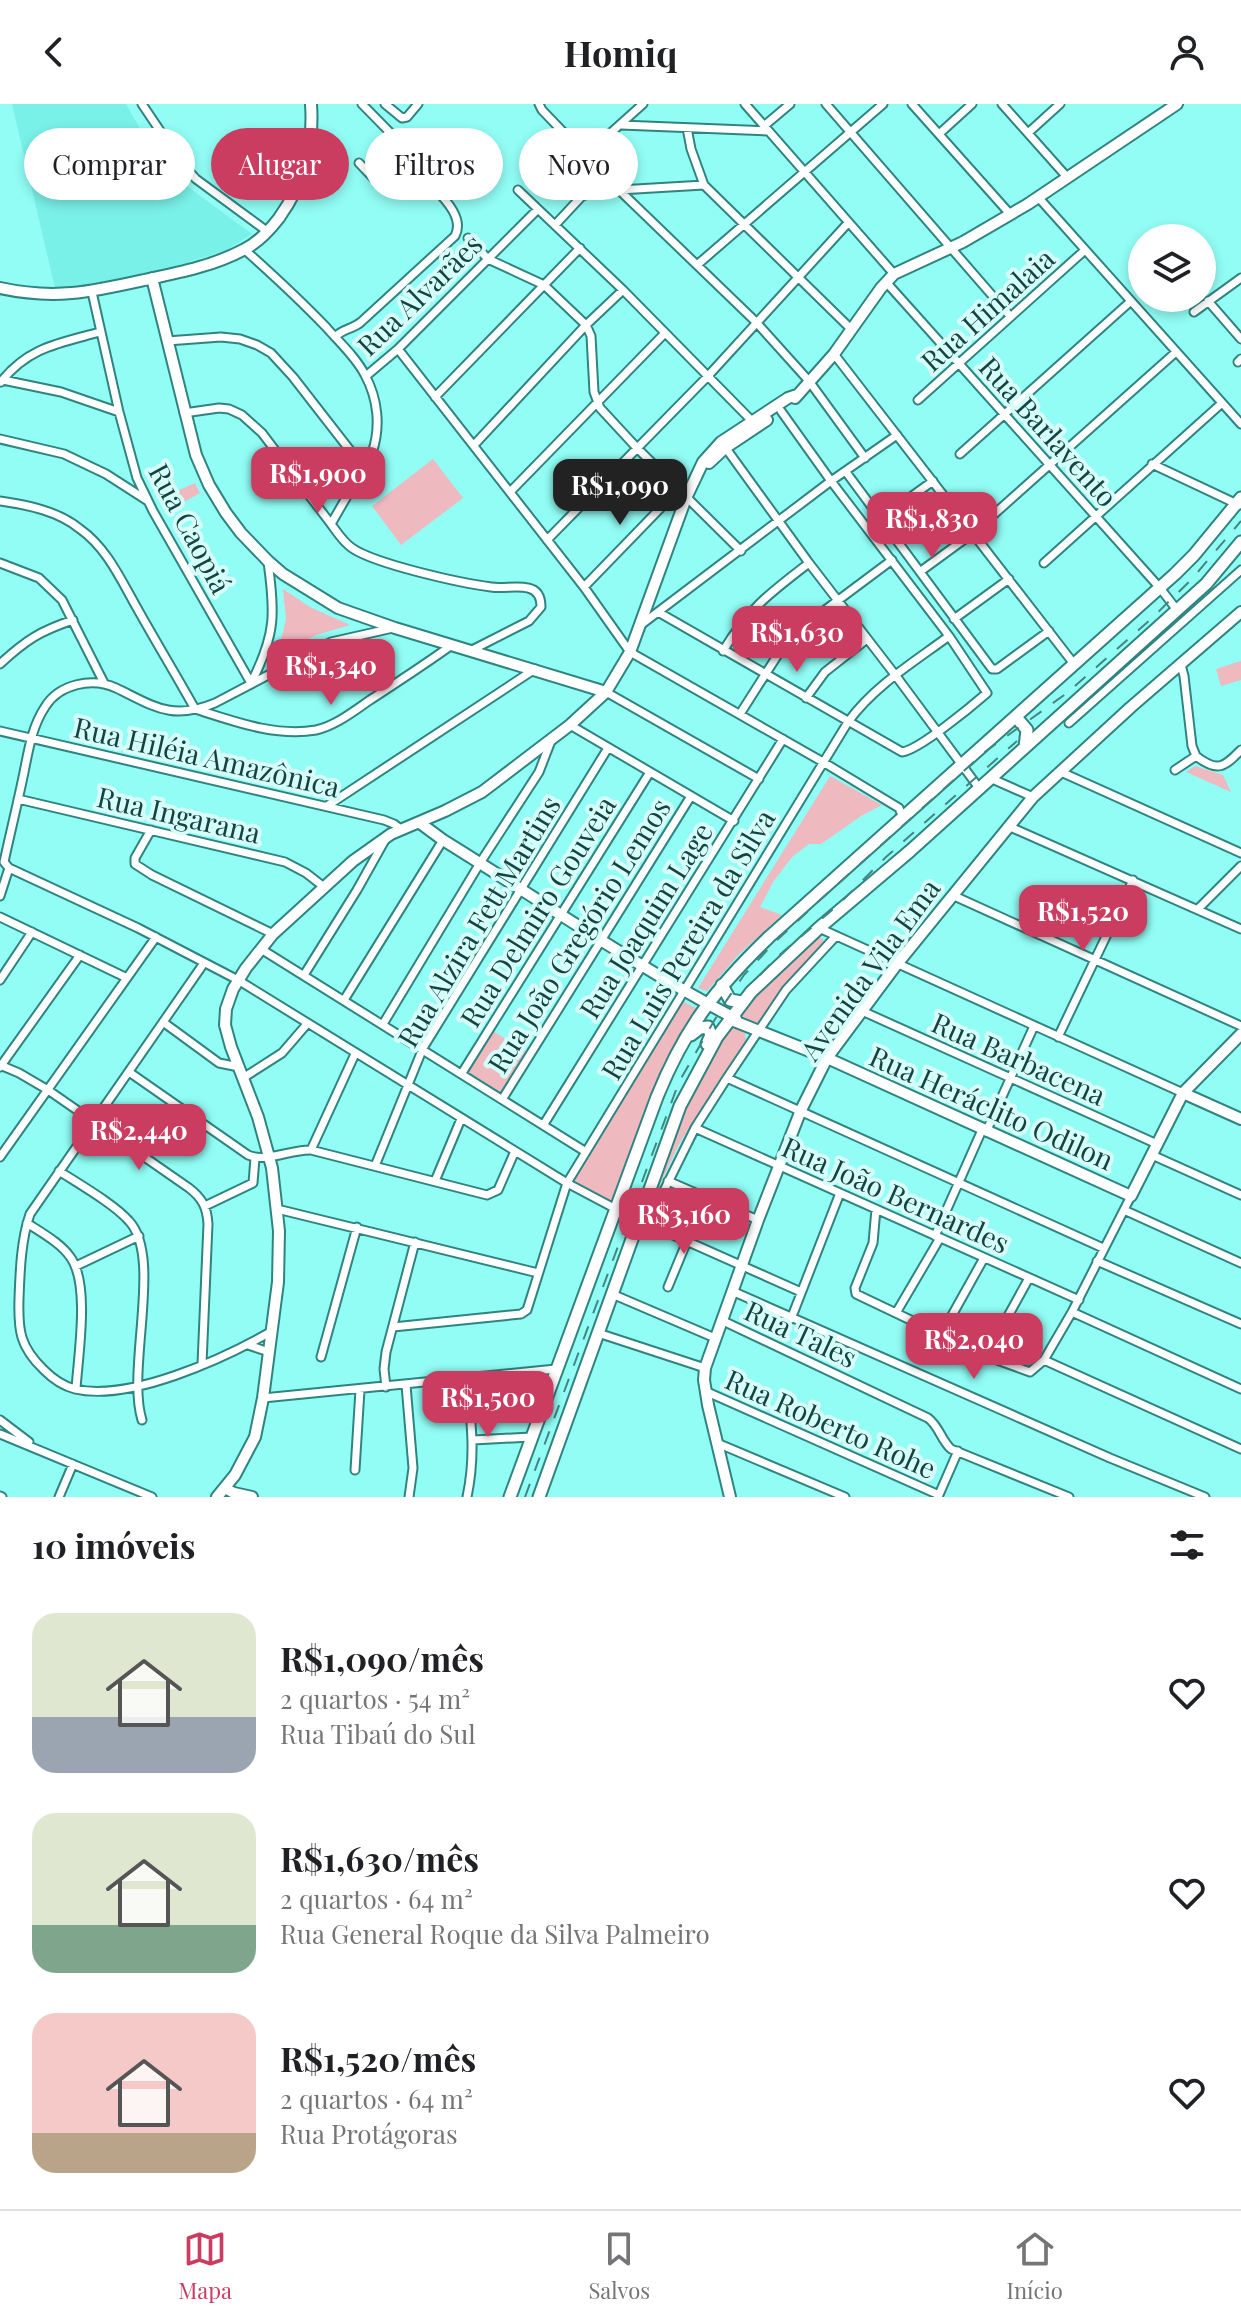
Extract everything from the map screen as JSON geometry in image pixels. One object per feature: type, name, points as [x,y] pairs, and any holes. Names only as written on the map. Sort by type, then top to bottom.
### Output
[{"type":"main road","points":[[0,288],[42,294],[92,292],[218,261],[245,250],[268,232],[297,191],[311,141],[311,104]]},
{"type":"main road","points":[[754,424],[781,411],[797,395],[834,354],[890,278],[1010,214],[1177,104]]},
{"type":"main road","points":[[152,278],[196,455],[209,485],[241,533],[268,561],[283,574],[338,608],[606,692]]},
{"type":"main road","points":[[252,1497],[228,1494],[252,1446],[263,1398],[278,1282],[277,1209],[270,1156],[231,1047],[224,1016],[238,980],[273,934],[353,861],[386,838],[482,792],[570,725],[606,692],[630,652],[641,624],[682,494],[723,445],[788,398],[797,395]]},
{"type":"main road","points":[[510,1497],[556,1369],[621,1211],[657,1097],[680,1044],[707,1004],[769,937],[1160,588],[1194,555],[1240,502]]},
{"type":"main road","points":[[680,1106],[702,1063],[742,1002],[819,928],[1206,584],[1241,542]]},
{"type":"main road","name":"Avenida Vila Ema","points":[[733,1497],[705,1391],[705,1368],[801,1110],[827,1058],[897,964],[1033,797],[1239,614]]},
{"type":"main road","points":[[1016,717],[1027,730],[1025,747]]},
{"type":"main road","name":"Rua Heráclito Odilon","points":[[420,823],[730,1018],[827,1058],[1131,1196]]},
{"type":"main road","points":[[722,985],[730,1000],[742,1002]]},
{"type":"main road","points":[[541,1496],[612,1294],[644,1218],[680,1106],[711,1031],[708,1027],[700,1028],[680,1044]]},
{"type":"main road","points":[[1131,1196],[1183,1093],[1241,1034]]},
{"type":"main road","points":[[1183,1093],[1241,1119]]},
{"type":"main road","points":[[621,1211],[644,1218]]},
{"type":"street","points":[[142,104],[196,179],[268,232]]},
{"type":"street","points":[[359,163],[383,188],[391,190],[415,166],[415,158],[362,104]]},
{"type":"street","points":[[385,104],[402,118],[407,117],[418,104]]},
{"type":"street","points":[[539,104],[560,128]]},
{"type":"street","points":[[618,128],[643,104]]},
{"type":"street","name":"Rua Barlavento","points":[[745,104],[848,223],[959,363],[1177,610]]},
{"type":"street","points":[[621,125],[766,129],[790,104]]},
{"type":"street","points":[[826,104],[1010,316]]},
{"type":"street","points":[[697,265],[883,104]]},
{"type":"street","points":[[912,104],[1010,214]]},
{"type":"street","points":[[939,134],[972,104]]},
{"type":"street","points":[[1002,104],[1067,177]]},
{"type":"street","points":[[1028,133],[1060,104]]},
{"type":"street","points":[[687,128],[704,185],[852,330]]},
{"type":"street","points":[[638,187],[704,185]]},
{"type":"street","points":[[518,190],[623,290],[754,424]]},
{"type":"street","points":[[1038,197],[1128,298]]},
{"type":"street","points":[[335,337],[361,322],[455,236],[458,219],[443,200]]},
{"type":"street","points":[[555,225],[578,200]]},
{"type":"street","points":[[629,200],[756,322],[809,381],[865,458]]},
{"type":"street","name":"Rua Alvarães","points":[[366,376],[398,349],[537,210]]},
{"type":"street","points":[[547,540],[708,376],[848,223]]},
{"type":"street","points":[[468,238],[488,259],[544,285],[586,325],[591,336],[596,402],[637,448],[741,551]]},
{"type":"street","points":[[435,397],[580,248]]},
{"type":"street","points":[[245,250],[335,337],[366,376],[377,409],[378,427],[372,453],[331,524]]},
{"type":"street","name":"Rua Himalaia","points":[[918,400],[1085,250]]},
{"type":"street","points":[[1216,295],[1241,278]]},
{"type":"street","points":[[474,445],[586,325],[623,290]]},
{"type":"street","name":"Rua Caopiá","points":[[92,292],[134,469],[148,501],[251,683]]},
{"type":"street","points":[[960,454],[1128,304]]},
{"type":"street","points":[[1216,310],[1241,339]]},
{"type":"street","points":[[1141,312],[1241,424]]},
{"type":"street","points":[[1,381],[22,359],[37,350],[100,332]]},
{"type":"street","points":[[510,492],[665,333]]},
{"type":"street","points":[[167,341],[221,337],[240,339],[271,353],[363,467]]},
{"type":"street","points":[[398,349],[584,587],[630,652],[899,808],[903,818]]},
{"type":"street","points":[[921,571],[973,533],[1176,352]]},
{"type":"street","points":[[834,354],[1074,664]]},
{"type":"street","points":[[1,381],[61,392],[119,412]]},
{"type":"street","points":[[1044,563],[1222,403]]},
{"type":"street","points":[[184,413],[219,408],[242,415],[262,433],[352,548],[369,557],[489,587],[527,587],[536,591],[541,601],[539,612],[529,621],[472,650]]},
{"type":"street","points":[[658,612],[902,752],[912,749],[987,693],[949,636],[781,411]]},
{"type":"street","points":[[641,624],[897,435]]},
{"type":"street","points":[[0,439],[74,458],[148,501]]},
{"type":"street","points":[[723,445],[979,788]]},
{"type":"street","points":[[1152,464],[1240,502]]},
{"type":"street","points":[[846,472],[993,670],[1049,631]]},
{"type":"street","points":[[880,519],[933,481]]},
{"type":"street","points":[[584,587],[682,494]]},
{"type":"street","points":[[0,501],[26,505],[64,519],[92,539],[112,564],[195,709],[225,719],[297,732],[320,729],[345,717],[453,644]]},
{"type":"street","points":[[740,714],[764,674],[797,631],[892,560]]},
{"type":"street","points":[[251,683],[263,660],[273,628],[268,561]]},
{"type":"street","points":[[0,563],[39,578],[62,600],[104,683]]},
{"type":"street","points":[[723,651],[757,605],[809,563]]},
{"type":"street","points":[[1069,723],[1241,570]]},
{"type":"street","points":[[954,619],[1009,579]]},
{"type":"street","points":[[0,664],[39,633],[73,620]]},
{"type":"street","points":[[0,896],[4,863],[32,737],[44,708],[52,698],[75,685],[104,683],[154,708],[174,711],[195,709],[215,703],[331,642],[395,628]]},
{"type":"street","name":"Rua Luis Pereira da Silva","points":[[393,1327],[521,1314],[527,1310],[567,1183],[848,722],[860,706],[949,636]]},
{"type":"street","points":[[806,698],[825,672],[867,639]]},
{"type":"street","points":[[1181,665],[1196,756],[1214,766],[1221,766],[1241,750]]},
{"type":"street","points":[[327,806],[535,669]]},
{"type":"street","points":[[606,692],[759,779]]},
{"type":"street","points":[[570,725],[734,821]]},
{"type":"street","name":"Rua Hiléia Amazônica","points":[[0,731],[327,806],[390,822],[402,830]]},
{"type":"street","points":[[383,1024],[539,772],[552,738]]},
{"type":"street","name":"Rua Joaquim Lage","points":[[544,1124],[783,739]]},
{"type":"street","name":"Rua Alzira Fett Martins","points":[[375,1166],[423,1048],[608,748]]},
{"type":"street","points":[[1175,770],[1196,756]]},
{"type":"street","name":"Rua Delmiro Gouveia","points":[[462,1073],[650,772]]},
{"type":"street","points":[[1061,772],[1241,853]]},
{"type":"street","points":[[990,778],[1033,797]]},
{"type":"street","name":"Rua João Gregório Lemos","points":[[503,1098],[691,796]]},
{"type":"street","name":"Rua Ingarana","points":[[18,799],[285,862],[324,887]]},
{"type":"street","points":[[1008,826],[1241,929]]},
{"type":"street","points":[[151,830],[135,858],[135,864],[273,934]]},
{"type":"street","points":[[304,975],[386,838]]},
{"type":"street","points":[[344,1000],[443,840]]},
{"type":"street","points":[[4,863],[238,980],[567,1183],[621,1211]]},
{"type":"street","points":[[1198,909],[1241,866]]},
{"type":"street","points":[[1058,1037],[1133,880]]},
{"type":"street","points":[[952,895],[1241,1026]]},
{"type":"street","points":[[0,917],[127,978]]},
{"type":"street","points":[[819,928],[1183,1093]]},
{"type":"street","points":[[1,976],[32,932]]},
{"type":"street","points":[[801,1292],[687,1241],[644,1218],[668,1181],[695,1128],[758,1031],[786,990],[836,936]]},
{"type":"street","points":[[0,1157],[156,937]]},
{"type":"street","points":[[261,949],[586,1152]]},
{"type":"street","points":[[80,955],[0,1066],[19,1073],[94,1121],[189,1188],[205,1206],[208,1224],[202,1364]]},
{"type":"street","points":[[204,963],[39,1198],[27,1223],[19,1310],[23,1346],[49,1375],[76,1389],[116,1389],[139,1386],[202,1364],[248,1345],[272,1331]]},
{"type":"street","name":"Rua Barbacena","points":[[862,1011],[1157,1144]]},
{"type":"street","points":[[163,1022],[219,1063],[241,1073],[282,1053],[307,1024]]},
{"type":"street","points":[[896,1313],[937,1237],[959,1182],[1034,1026]]},
{"type":"street","points":[[219,1063],[231,1047]]},
{"type":"street","points":[[311,1150],[355,1054]]},
{"type":"street","points":[[129,1072],[255,1158],[311,1150],[487,1195],[493,1194],[501,1185],[515,1151]]},
{"type":"street","points":[[727,1078],[1103,1248]]},
{"type":"street","points":[[435,1181],[461,1119]]},
{"type":"street","name":"Rua João Bernardes","points":[[695,1128],[1079,1300]]},
{"type":"street","points":[[1152,1155],[1241,1195]]},
{"type":"street","points":[[205,1206],[253,1183],[255,1158]]},
{"type":"street","points":[[59,1171],[124,1216],[139,1236],[145,1259],[140,1327],[139,1410],[142,1420]]},
{"type":"street","points":[[668,1181],[758,1220]]},
{"type":"street","points":[[791,1319],[840,1193]]},
{"type":"street","points":[[876,1209],[873,1243],[855,1290],[859,1296],[986,1356],[1030,1372],[1044,1360],[1079,1300],[1131,1196]]},
{"type":"street","points":[[277,1209],[538,1273]]},
{"type":"street","points":[[1124,1210],[1241,1263]]},
{"type":"street","points":[[27,1223],[61,1247],[76,1266],[81,1282],[76,1389]]},
{"type":"street","points":[[321,1357],[357,1227]]},
{"type":"street","points":[[76,1266],[139,1236]]},
{"type":"street","points":[[668,1287],[687,1241]]},
{"type":"street","points":[[386,1387],[384,1369],[415,1242]]},
{"type":"street","points":[[941,1335],[984,1258]]},
{"type":"street","points":[[1097,1261],[1241,1324]]},
{"type":"street","points":[[986,1356],[1029,1278]]},
{"type":"street","points":[[732,1291],[1205,1497]]},
{"type":"street","points":[[612,1294],[715,1338]]},
{"type":"street","points":[[1072,1312],[1241,1389]]},
{"type":"street","name":"Rua Tales","points":[[721,1320],[928,1418],[935,1423],[946,1444],[958,1451],[1069,1497]]},
{"type":"street","points":[[598,1333],[705,1368]]},
{"type":"street","points":[[248,1345],[269,1352]]},
{"type":"street","points":[[1044,1360],[1241,1449]]},
{"type":"street","points":[[263,1398],[556,1369]]},
{"type":"street","points":[[467,1379],[473,1440],[473,1471],[467,1497]]},
{"type":"street","points":[[406,1385],[413,1468],[409,1497]]},
{"type":"street","points":[[355,1470],[360,1390]]},
{"type":"street","name":"Rua Roberto Rohe","points":[[705,1391],[939,1496]]},
{"type":"street","points":[[0,1420],[37,1449]]},
{"type":"street","points":[[0,1434],[152,1497]]},
{"type":"street","points":[[473,1440],[531,1437]]},
{"type":"street","points":[[718,1447],[845,1497]]},
{"type":"street","points":[[939,1496],[958,1451]]},
{"type":"street","points":[[59,1497],[73,1464]]},
{"type":"shaded area","points":[[12,104],[126,104],[140,128],[24,128],[24,155]]},
{"type":"shaded area","points":[[195,192],[252,234],[225,251],[165,269],[98,284],[55,288],[34,200],[195,200]]},
{"type":"shaded area","points":[[433,459],[463,498],[401,545],[372,506]]},
{"type":"shaded area","points":[[195,483],[200,493],[166,512],[159,499]]},
{"type":"shaded area","points":[[283,589],[310,607],[350,625],[316,635],[277,656],[286,619]]},
{"type":"shaded area","points":[[1241,661],[1241,680],[1221,686],[1216,669]]},
{"type":"shaded area","points":[[1195,766],[1223,775],[1231,792],[1186,772]]},
{"type":"shaded area","points":[[830,776],[882,805],[821,844],[809,844],[792,857],[773,882],[760,907],[782,915],[739,954],[707,991],[698,988]]},
{"type":"shaded area","points":[[814,935],[823,939],[824,943],[758,1023],[752,1024],[736,1014]]},
{"type":"shaded area","points":[[682,1001],[696,1008],[666,1060],[611,1202],[572,1185],[573,1181]]},
{"type":"shaded area","points":[[731,1025],[745,1033],[746,1040],[679,1144],[647,1212],[681,1112]]},
{"type":"shaded area","points":[[493,1031],[527,1052],[502,1093],[468,1072]]},
{"type":"railway","points":[[525,1497],[679,1082],[744,975],[820,900],[986,751],[1067,693],[1150,620],[1191,580],[1241,521]]},
{"type":"railway","points":[[760,975],[886,857],[1017,741]]}]
